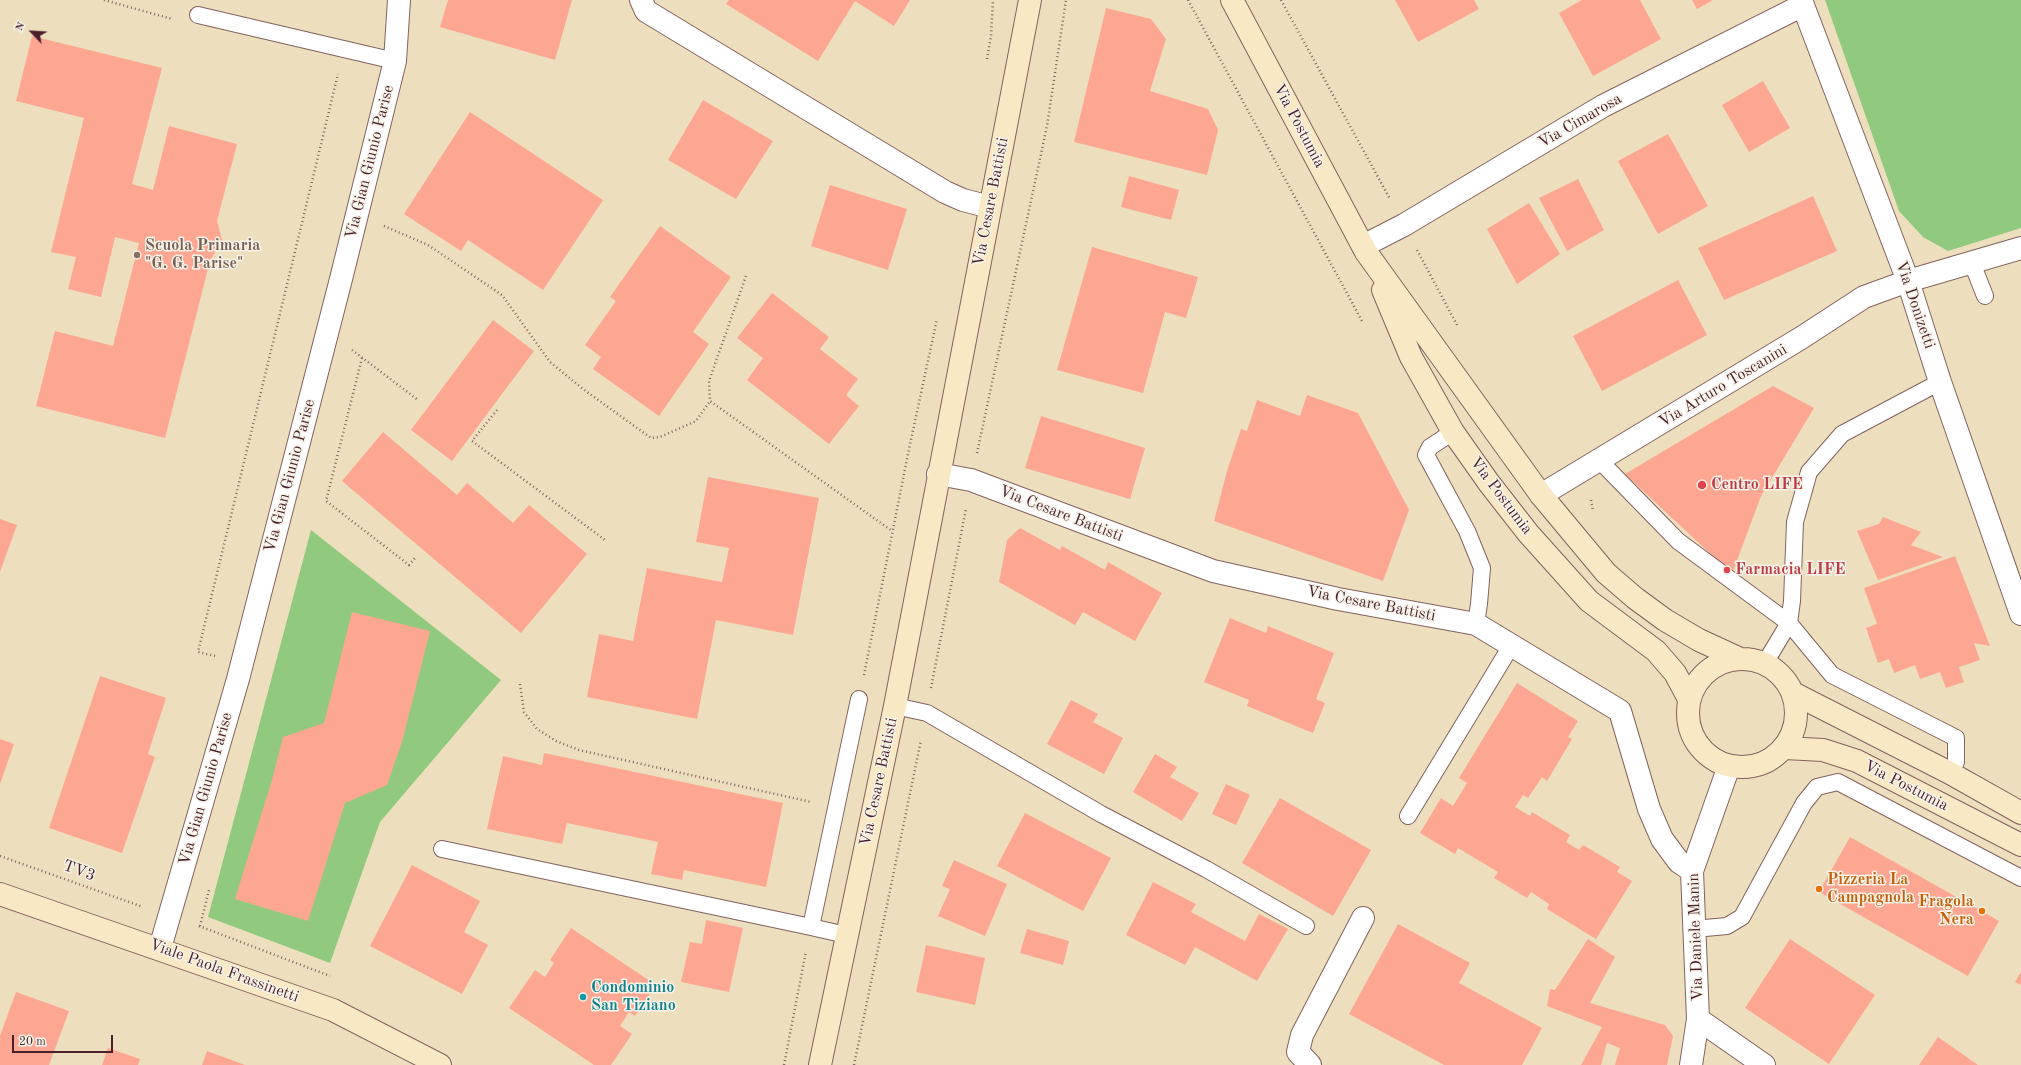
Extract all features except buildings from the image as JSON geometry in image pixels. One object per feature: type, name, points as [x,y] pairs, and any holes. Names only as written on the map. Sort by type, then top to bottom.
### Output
[{"type":"main road","name":"Via Cesare Battisti","points":[[820,1065],[895,706],[938,474],[1030,0]]},
{"type":"main road","name":"Via Postumia","points":[[1232,0],[1364,249],[1411,357],[1453,432],[1489,483],[1528,533],[1589,601],[1656,651],[1675,673],[1689,700]]},
{"type":"main road","name":"Via Postumia","points":[[1364,249],[1541,495],[1578,542],[1606,574],[1665,620],[1699,640],[1738,658]]},
{"type":"main road","name":"Via Postumia","points":[[1785,748],[1796,718],[1793,693],[1786,681],[1777,671],[1765,663],[1752,659],[1738,658],[1716,664],[1699,679],[1689,700],[1687,716],[1691,733],[1700,748],[1713,759],[1729,766],[1746,767],[1762,763],[1785,748],[1822,750],[1857,761],[2021,845]]},
{"type":"main road","name":"Via Postumia","points":[[1793,693],[1950,773],[2021,813]]},
{"type":"main road","name":"Viale Paola Frassinetti","points":[[0,894],[160,948],[333,1010],[440,1065]]},
{"type":"street","name":"Via Gian Giunio Parise","points":[[160,948],[238,679],[341,279],[395,61],[399,0]]},
{"type":"street","points":[[641,0],[646,11],[945,192],[963,200],[990,207]]},
{"type":"street","name":"Via Cimarosa","points":[[1364,249],[1603,106],[1802,2]]},
{"type":"street","name":"Via Donizetti","points":[[1802,2],[1908,281],[1940,382],[2019,601]]},
{"type":"street","name":"Via Arturo Toscanini","points":[[1541,495],[1802,338],[1864,297],[1908,281],[2021,248]]},
{"type":"street","name":"Via Cesare Battisti","points":[[938,474],[971,480],[1213,571],[1338,599],[1476,624],[1620,711],[1649,809],[1662,839],[1679,862],[1692,871]]},
{"type":"street","name":"Via Daniele Manin","points":[[1691,1065],[1698,1019],[1692,871],[1729,766]]},
{"type":"street","points":[[1310,1065],[1298,1052],[1302,1035],[1363,918]]},
{"type":"street","points":[[1698,1019],[1764,1065]]},
{"type":"lane","points":[[198,15],[395,61]]},
{"type":"lane","points":[[1972,263],[1985,296]]},
{"type":"lane","points":[[1765,663],[1789,623],[1792,601],[1795,522],[1809,472],[1842,434],[1940,382]]},
{"type":"lane","points":[[1453,432],[1430,447],[1426,455],[1468,531],[1482,568],[1476,624]]},
{"type":"lane","points":[[1600,460],[1678,541],[1752,594],[1789,623],[1832,675],[1956,738],[1956,762],[1950,773]]},
{"type":"lane","points":[[1408,816],[1512,646]]},
{"type":"lane","points":[[810,927],[859,699]]},
{"type":"lane","points":[[895,706],[926,713],[1102,814],[1206,869],[1306,926]]},
{"type":"lane","points":[[1694,929],[1727,926],[1742,917],[1804,803],[1817,787],[1838,782],[2021,878]]},
{"type":"lane","points":[[442,849],[846,935]]},
{"type":"path","points":[[104,0],[185,22],[198,15]]},
{"type":"path","points":[[986,67],[991,36],[993,0]]},
{"type":"path","points":[[854,1065],[926,713],[971,480],[1047,126],[1066,0]]},
{"type":"path","points":[[220,658],[198,652],[343,49]]},
{"type":"path","points":[[382,225],[428,245],[502,295],[550,362],[583,389],[651,438],[660,437],[696,421],[710,401],[709,381],[746,276]]},
{"type":"path","points":[[859,699],[892,531],[938,317]]},
{"type":"path","points":[[350,349],[418,400]]},
{"type":"path","points":[[362,358],[326,500],[409,566],[415,558]]},
{"type":"path","points":[[710,401],[892,531]]},
{"type":"path","points":[[497,410],[472,441],[605,540]]},
{"type":"path","points":[[520,684],[524,712],[537,729],[556,741],[568,746],[579,750],[836,807]]},
{"type":"path","name":"TV3","points":[[0,856],[150,909]]},
{"type":"path","points":[[784,1065],[810,927]]},
{"type":"green space","points":[[1825,0],[2021,0],[2021,228],[1948,251],[1923,237],[1899,211]]},
{"type":"green space","points":[[311,530],[501,680],[380,822],[330,963],[208,917]]},
{"type":"place","name":"Scuola Primaria \"G. G. Parise\"","points":[[137,255]]},
{"type":"place","name":"Centro LIFE","points":[[1702,485]]},
{"type":"place","name":"Farmacia LIFE","points":[[1727,570]]},
{"type":"place","name":"Pizzeria La Campagnola","points":[[1819,889]]},
{"type":"place","name":"Fragola Nera","points":[[1982,911]]},
{"type":"place","name":"Condominio San Tiziano","points":[[583,997]]}]
